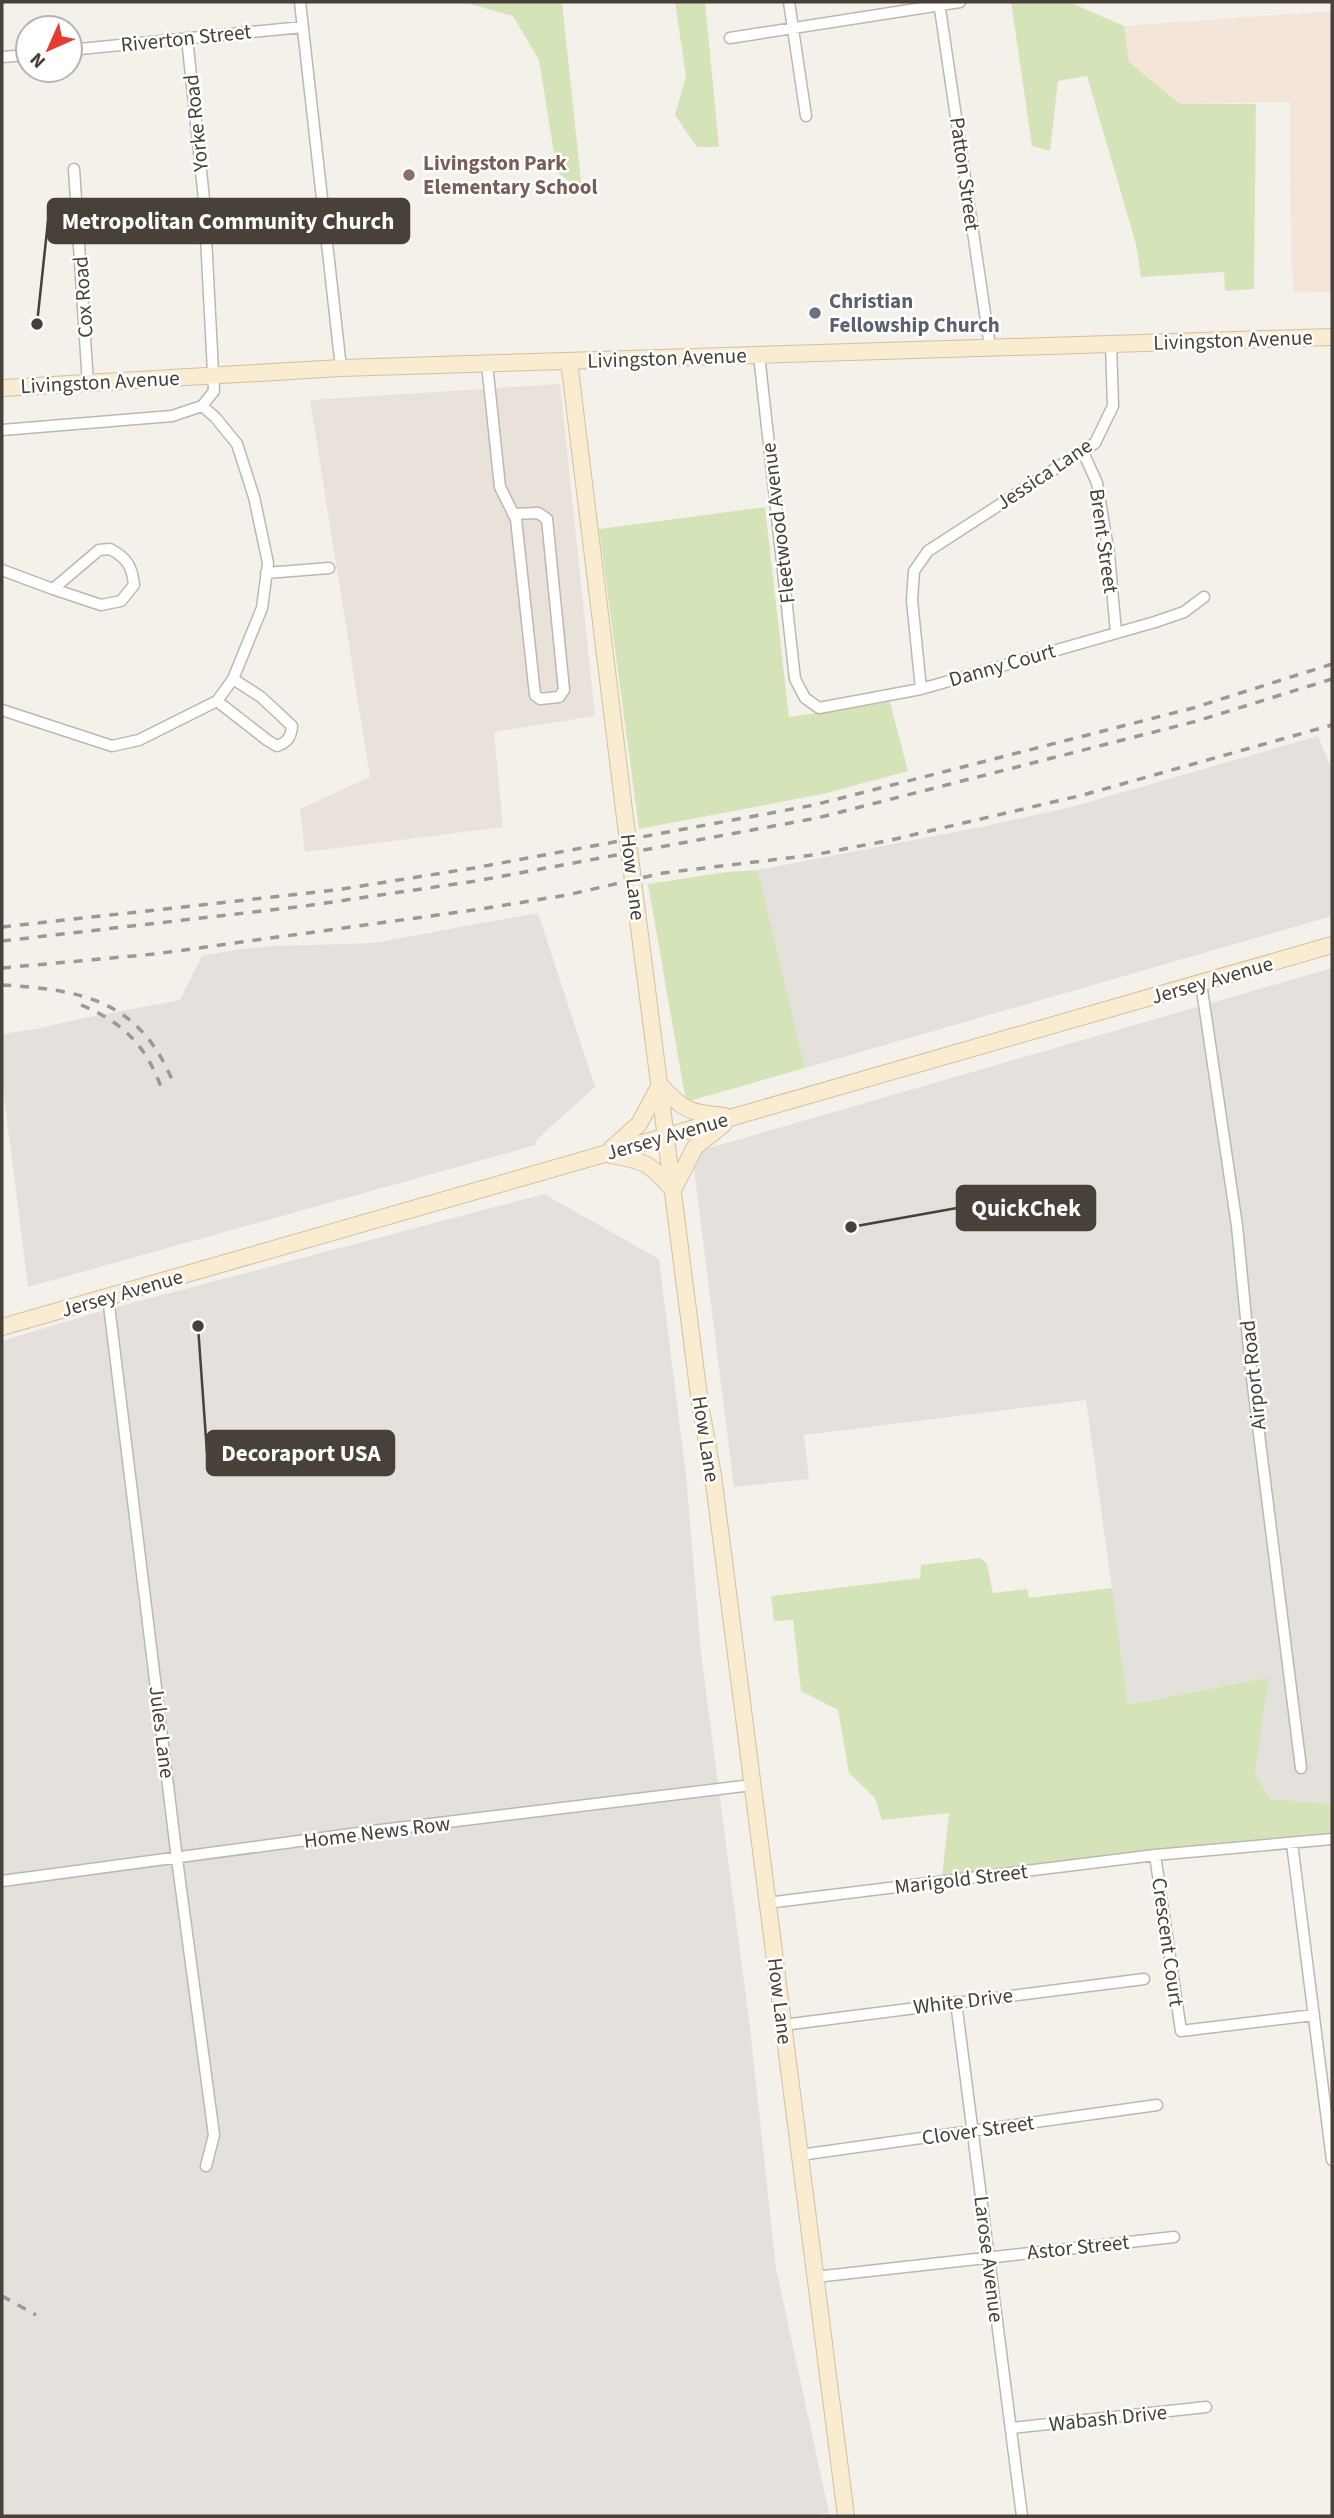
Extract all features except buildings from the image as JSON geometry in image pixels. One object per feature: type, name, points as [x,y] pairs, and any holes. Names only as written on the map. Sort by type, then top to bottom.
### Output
[{"type":"main road","name":"Livingston Avenue","points":[[2,388],[341,368],[1332,337]]},
{"type":"main road","name":"How Lane","points":[[569,361],[625,818],[846,2516]]},
{"type":"main road","name":"Jersey Avenue","points":[[2,1327],[1332,946]]},
{"type":"main road","points":[[606,1154],[635,1128],[660,1085],[679,1105],[689,1111],[733,1117]]},
{"type":"main road","points":[[606,1154],[644,1162],[657,1171],[673,1189],[695,1147],[733,1117]]},
{"type":"street","points":[[300,2],[341,368]]},
{"type":"street","points":[[789,2],[806,116]]},
{"type":"street","points":[[730,38],[940,3],[960,2]]},
{"type":"street","name":"Patton Street","points":[[940,3],[990,347]]},
{"type":"street","name":"Riverton Street","points":[[84,49],[303,27]]},
{"type":"street","name":"Yorke Road","points":[[187,38],[204,199],[214,376]]},
{"type":"street","name":"Cox Road","points":[[74,169],[88,384]]},
{"type":"street","name":"Jessica Lane","points":[[921,689],[912,600],[914,571],[928,551],[1095,443],[1113,406],[1111,344]]},
{"type":"street","name":"Fleetwood Avenue","points":[[759,355],[795,679],[801,691]]},
{"type":"street","points":[[487,364],[500,487],[513,514],[516,519],[535,695],[540,699],[559,697],[564,690],[547,519],[538,513],[513,514]]},
{"type":"street","points":[[2,430],[172,416],[202,406],[214,391],[214,376]]},
{"type":"street","points":[[2,710],[112,746],[139,740],[217,701],[233,679],[262,608],[268,563],[254,497],[236,444],[215,417],[202,406]]},
{"type":"street","name":"Brent Street","points":[[1083,452],[1097,483],[1109,554],[1116,633]]},
{"type":"street","points":[[2,570],[53,589],[101,605],[121,601],[134,585],[132,568],[123,556],[110,549],[99,550],[53,589]]},
{"type":"street","points":[[267,573],[329,568]]},
{"type":"street","name":"Danny Court","points":[[801,691],[805,698],[819,708],[921,689],[1184,612],[1204,597]]},
{"type":"street","points":[[217,701],[267,740],[278,746],[287,742],[292,726],[261,697],[233,679]]},
{"type":"street","name":"Airport Road","points":[[1201,983],[1237,1226],[1256,1410],[1301,1768]]},
{"type":"street","name":"Jules Lane","points":[[108,1297],[214,2135],[206,2166]]},
{"type":"street","name":"Home News Row","points":[[2,1881],[381,1830],[752,1785]]},
{"type":"street","name":"Crescent Court","points":[[1314,2015],[1181,2031],[1155,1856],[1332,1839]]},
{"type":"street","points":[[1292,1843],[1332,2160]]},
{"type":"street","name":"Marigold Street","points":[[767,1903],[1155,1856]]},
{"type":"street","name":"White Drive","points":[[783,2025],[1144,1979]]},
{"type":"street","name":"Larose Avenue","points":[[956,2002],[1022,2516]]},
{"type":"street","name":"Clover Street","points":[[800,2155],[1157,2105]]},
{"type":"street","name":"Astor Street","points":[[815,2277],[1174,2238]]},
{"type":"street","name":"Wabash Drive","points":[[1011,2428],[1206,2407]]},
{"type":"shaded area","points":[[1332,11],[1332,292],[1294,293],[1291,259],[1290,102],[1180,104],[1129,62],[1124,26]]},
{"type":"shaded area","points":[[560,384],[595,716],[494,732],[503,827],[305,852],[300,809],[370,777],[310,400]]},
{"type":"shaded area","points":[[1318,736],[1332,770],[1332,916],[805,1068],[758,870],[1075,806]]},
{"type":"shaded area","points":[[538,913],[595,1087],[535,1141],[536,1145],[28,1287],[2,1080],[2,1034],[180,1000],[202,956],[275,946],[374,943]]},
{"type":"shaded area","points":[[1332,968],[1332,1804],[1270,1799],[1255,1772],[1268,1677],[1128,1705],[1086,1400],[804,1435],[809,1479],[734,1487],[692,1153]]},
{"type":"shaded area","points":[[544,1194],[659,1259],[686,1475],[701,1653],[750,2028],[776,2268],[829,2513],[810,2516],[2,2516],[2,1341],[94,1313]]},
{"type":"green space","points":[[463,2],[562,2],[582,191],[557,172],[539,60],[513,16]]},
{"type":"green space","points":[[675,2],[705,2],[719,147],[697,147],[675,115],[686,76]]},
{"type":"green space","points":[[1011,2],[1069,2],[1124,26],[1129,62],[1180,104],[1256,104],[1254,289],[1225,291],[1224,272],[1141,277],[1136,244],[1087,76],[1058,81],[1050,151],[1032,146]]},
{"type":"green space","points":[[765,507],[789,717],[890,702],[908,771],[823,794],[639,829],[599,529]]},
{"type":"green space","points":[[758,870],[805,1068],[686,1102],[648,884]]},
{"type":"green space","points":[[980,1558],[987,1564],[993,1593],[1027,1589],[1029,1598],[1112,1588],[1128,1705],[1269,1677],[1255,1772],[1270,1799],[1332,1804],[1332,1837],[942,1878],[949,1813],[882,1820],[875,1798],[849,1773],[838,1710],[801,1691],[793,1620],[774,1621],[771,1596],[920,1578],[921,1565]]},
{"type":"railway","points":[[2,927],[336,890],[474,868],[814,805],[1193,708],[1332,664]]},
{"type":"railway","points":[[2,941],[305,906],[476,881],[817,818],[1197,721],[1332,679]]},
{"type":"railway","points":[[2,968],[155,954],[481,909],[567,895],[663,873],[813,855],[891,840],[1083,795],[1332,725]]},
{"type":"railway","points":[[2,985],[58,991],[83,996],[105,1005],[125,1017],[143,1033],[159,1054],[173,1082]]},
{"type":"railway","points":[[81,1005],[109,1019],[131,1037],[148,1059],[161,1087]]},
{"type":"railway","points":[[2,2296],[36,2315]]},
{"type":"place","name":"Livingston Park Elementary School","points":[[409,175]]},
{"type":"place","name":"Christian Fellowship Church","points":[[815,313]]},
{"type":"place","name":"Metropolitan Community Church","points":[[37,324]]},
{"type":"place","name":"QuickChek","points":[[851,1227]]},
{"type":"place","name":"Decoraport USA","points":[[198,1326]]}]
